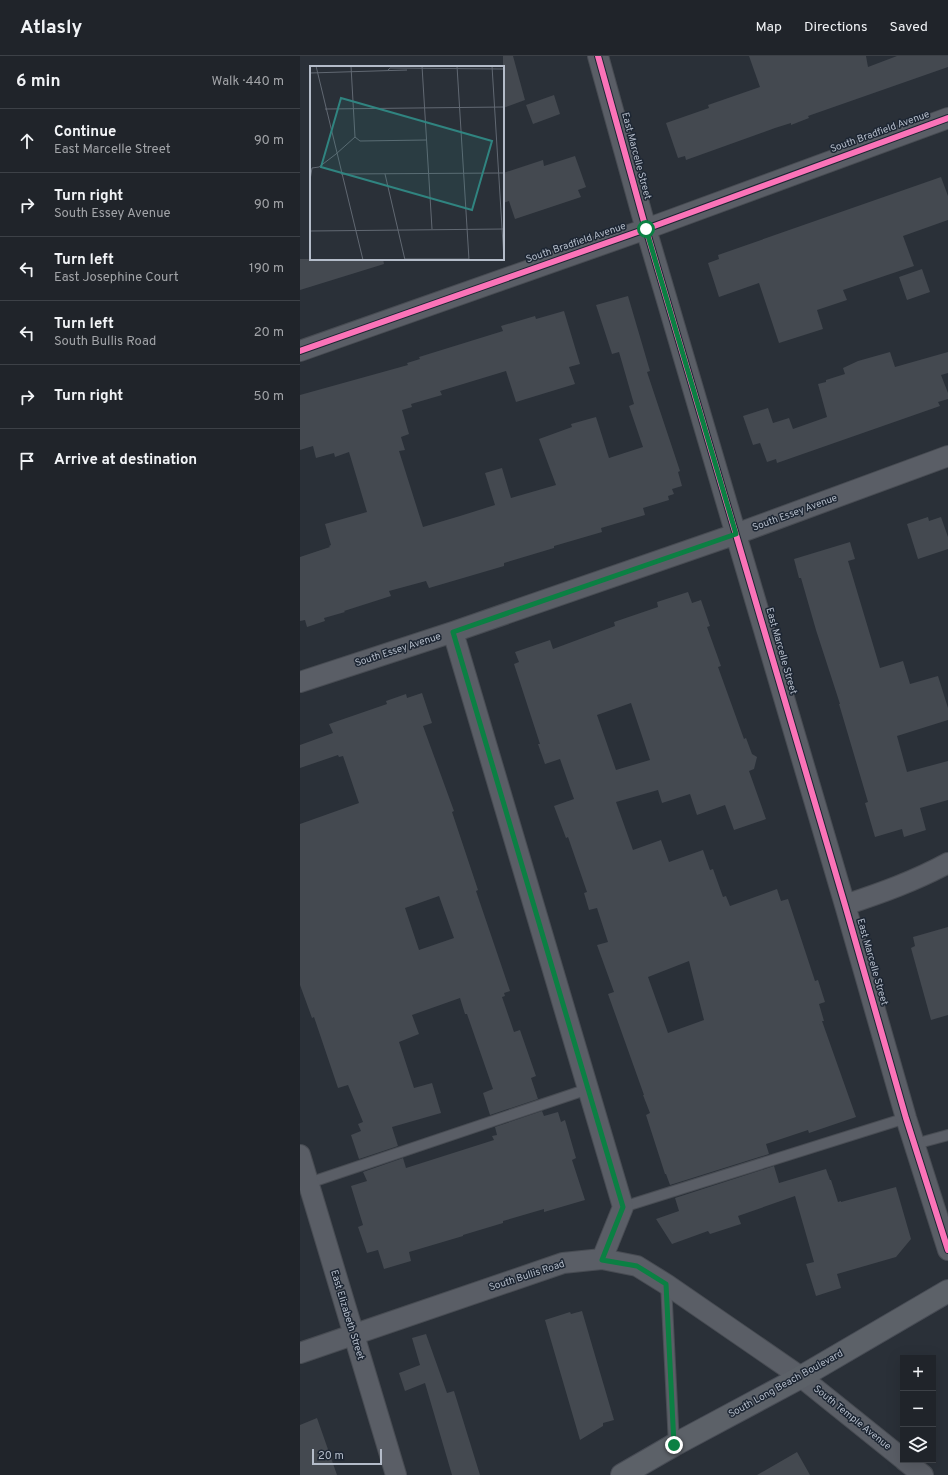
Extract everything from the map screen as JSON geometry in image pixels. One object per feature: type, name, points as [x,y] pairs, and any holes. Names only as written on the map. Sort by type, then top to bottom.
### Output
[{"type":"main road","name":"South Long Beach Boulevard","points":[[622,1475],[674,1445],[801,1377],[948,1291]]},
{"type":"street","name":"East Marcelle Street","points":[[598,56],[646,229],[845,905],[906,1118],[948,1250]]},
{"type":"street","name":"South Bradfield Avenue","points":[[300,351],[646,229],[948,118]]},
{"type":"street","name":"South Essey Avenue","points":[[300,682],[453,632],[736,534],[948,456]]},
{"type":"street","points":[[453,632],[623,1207],[602,1260]]},
{"type":"street","points":[[845,905],[889,891],[930,873],[948,863]]},
{"type":"street","name":"East Elizabeth Street","points":[[300,1155],[304,1185],[353,1334],[396,1475]]},
{"type":"street","name":"South Bullis Road","points":[[300,1353],[563,1263],[602,1260],[637,1266],[666,1284],[801,1377]]},
{"type":"street","name":"South Temple Avenue","points":[[801,1377],[900,1457]]},
{"type":"street","name":"South Temple Avenue","points":[[908,1463],[923,1475]]},
{"type":"lane","points":[[304,1185],[588,1089]]},
{"type":"lane","points":[[623,1207],[906,1118]]},
{"type":"lane","points":[[914,1144],[948,1135]]},
{"type":"lane","points":[[666,1284],[674,1445]]},
{"type":"building","points":[[503,56],[513,56],[525,100],[504,108],[504,66]]},
{"type":"building","points":[[749,56],[866,56],[868,67],[897,56],[948,56],[948,67],[808,116],[809,118],[791,125],[791,123],[775,128],[686,160],[685,156],[678,158],[666,123],[709,108],[708,105],[760,87]]},
{"type":"building","points":[[554,95],[560,114],[533,124],[526,105]]},
{"type":"building","points":[[575,156],[586,187],[578,190],[581,197],[515,219],[509,201],[504,203],[504,173],[543,160],[544,166]]},
{"type":"building","points":[[941,177],[948,196],[948,220],[903,236],[914,266],[843,290],[847,300],[817,310],[823,329],[779,343],[759,283],[719,297],[708,263],[719,259],[718,255]]},
{"type":"building","points":[[300,259],[383,260],[384,264],[300,290]]},
{"type":"building","points":[[922,269],[930,292],[907,300],[899,277]]},
{"type":"building","points":[[628,296],[650,371],[647,372],[680,471],[678,472],[682,486],[672,489],[674,494],[668,496],[669,500],[643,508],[645,515],[601,528],[602,532],[504,563],[504,566],[429,588],[426,581],[389,591],[391,596],[324,618],[325,621],[307,627],[305,620],[300,621],[300,557],[330,547],[329,546],[331,545],[325,524],[367,512],[349,452],[335,457],[334,453],[316,458],[313,446],[300,450],[300,395],[408,365],[407,363],[420,359],[419,357],[503,331],[501,326],[535,316],[536,319],[564,311],[580,364],[569,367],[575,384],[516,402],[506,371],[440,391],[442,395],[411,404],[412,407],[402,410],[409,434],[401,437],[405,450],[399,451],[423,527],[460,516],[495,505],[485,473],[502,468],[511,498],[556,485],[539,439],[572,427],[571,424],[596,417],[609,458],[643,447],[629,406],[634,404],[619,352],[612,354],[596,305]]},
{"type":"building","points":[[890,352],[895,367],[948,352],[948,373],[941,375],[948,393],[948,399],[938,402],[940,406],[777,463],[776,459],[767,462],[760,443],[753,445],[743,416],[768,408],[773,423],[789,418],[793,429],[827,417],[818,384],[845,374],[843,368],[858,361]]},
{"type":"building","points":[[928,517],[929,521],[941,517],[948,537],[948,549],[918,559],[907,524]]},
{"type":"building","points":[[850,542],[855,559],[848,561],[880,668],[903,661],[910,684],[938,676],[948,708],[948,720],[897,736],[907,772],[948,761],[948,800],[920,808],[926,830],[904,837],[902,829],[875,837],[865,803],[868,802],[840,704],[794,559]]},
{"type":"building","points":[[688,592],[692,603],[701,600],[710,626],[707,627],[721,666],[718,667],[744,739],[746,738],[752,754],[757,757],[754,769],[749,771],[766,819],[734,830],[725,805],[697,815],[690,794],[662,803],[658,790],[616,802],[633,850],[661,840],[669,862],[703,850],[710,870],[713,869],[723,897],[726,896],[730,906],[777,889],[781,901],[788,899],[815,981],[818,980],[825,1002],[819,1004],[824,1021],[822,1021],[856,1117],[809,1133],[808,1130],[766,1144],[769,1154],[670,1185],[646,1115],[650,1113],[608,994],[614,992],[597,945],[608,942],[597,908],[589,910],[584,893],[587,892],[568,837],[566,838],[554,806],[574,799],[560,759],[545,764],[514,664],[519,662],[515,652],[550,640],[553,649],[615,626],[614,622],[658,607],[657,602]],"holes":[[[631,703],[650,760],[616,770],[597,715]],[[689,961],[704,1020],[668,1033],[648,977]]]},
{"type":"building","points":[[422,693],[432,723],[423,726],[454,811],[452,812],[478,890],[476,891],[510,991],[504,993],[505,996],[502,997],[514,1032],[520,1030],[536,1076],[531,1078],[538,1099],[490,1115],[483,1093],[493,1089],[460,998],[412,1015],[419,1034],[399,1042],[414,1088],[432,1083],[441,1113],[392,1127],[398,1146],[359,1159],[351,1135],[361,1131],[358,1124],[363,1122],[348,1085],[338,1088],[314,1017],[312,1018],[300,985],[300,824],[359,803],[343,756],[339,757],[338,755],[300,768],[300,745],[333,733],[329,724],[387,704],[386,701],[406,694],[407,698]],"holes":[[[439,896],[454,938],[419,950],[405,908]]]},
{"type":"building","points":[[948,927],[948,1015],[931,1020],[911,948],[915,946],[913,937]]},
{"type":"building","points":[[542,1111],[544,1116],[558,1112],[561,1122],[565,1120],[576,1158],[572,1160],[585,1200],[544,1212],[544,1209],[503,1221],[503,1223],[409,1252],[411,1261],[384,1269],[378,1250],[367,1253],[358,1227],[363,1225],[351,1186],[367,1181],[363,1172],[403,1158],[406,1168],[494,1140],[492,1136],[497,1135],[495,1127]]},
{"type":"building","points":[[774,1166],[779,1183],[826,1169],[838,1202],[896,1187],[911,1239],[896,1257],[837,1274],[841,1288],[816,1296],[806,1264],[814,1262],[795,1196],[738,1216],[741,1224],[710,1234],[708,1231],[672,1244],[656,1219],[679,1211],[675,1198]]},
{"type":"building","points":[[582,1311],[614,1420],[603,1423],[603,1426],[580,1440],[545,1320],[570,1312],[571,1314]]},
{"type":"building","points":[[426,1334],[447,1393],[454,1391],[480,1475],[452,1475],[425,1383],[405,1391],[399,1373],[420,1365],[412,1338]]},
{"type":"building","points":[[317,1418],[337,1475],[300,1475],[300,1425]]},
{"type":"building","points":[[797,1452],[810,1475],[757,1475]]},
{"type":"cycle path","points":[[598,56],[646,229],[845,905],[906,1118],[948,1250]]},
{"type":"cycle path","points":[[300,351],[646,229],[948,118]]},
{"type":"route","points":[[646,229],[736,534],[453,632],[623,1207],[602,1260],[637,1266],[666,1284],[674,1445]]}]
